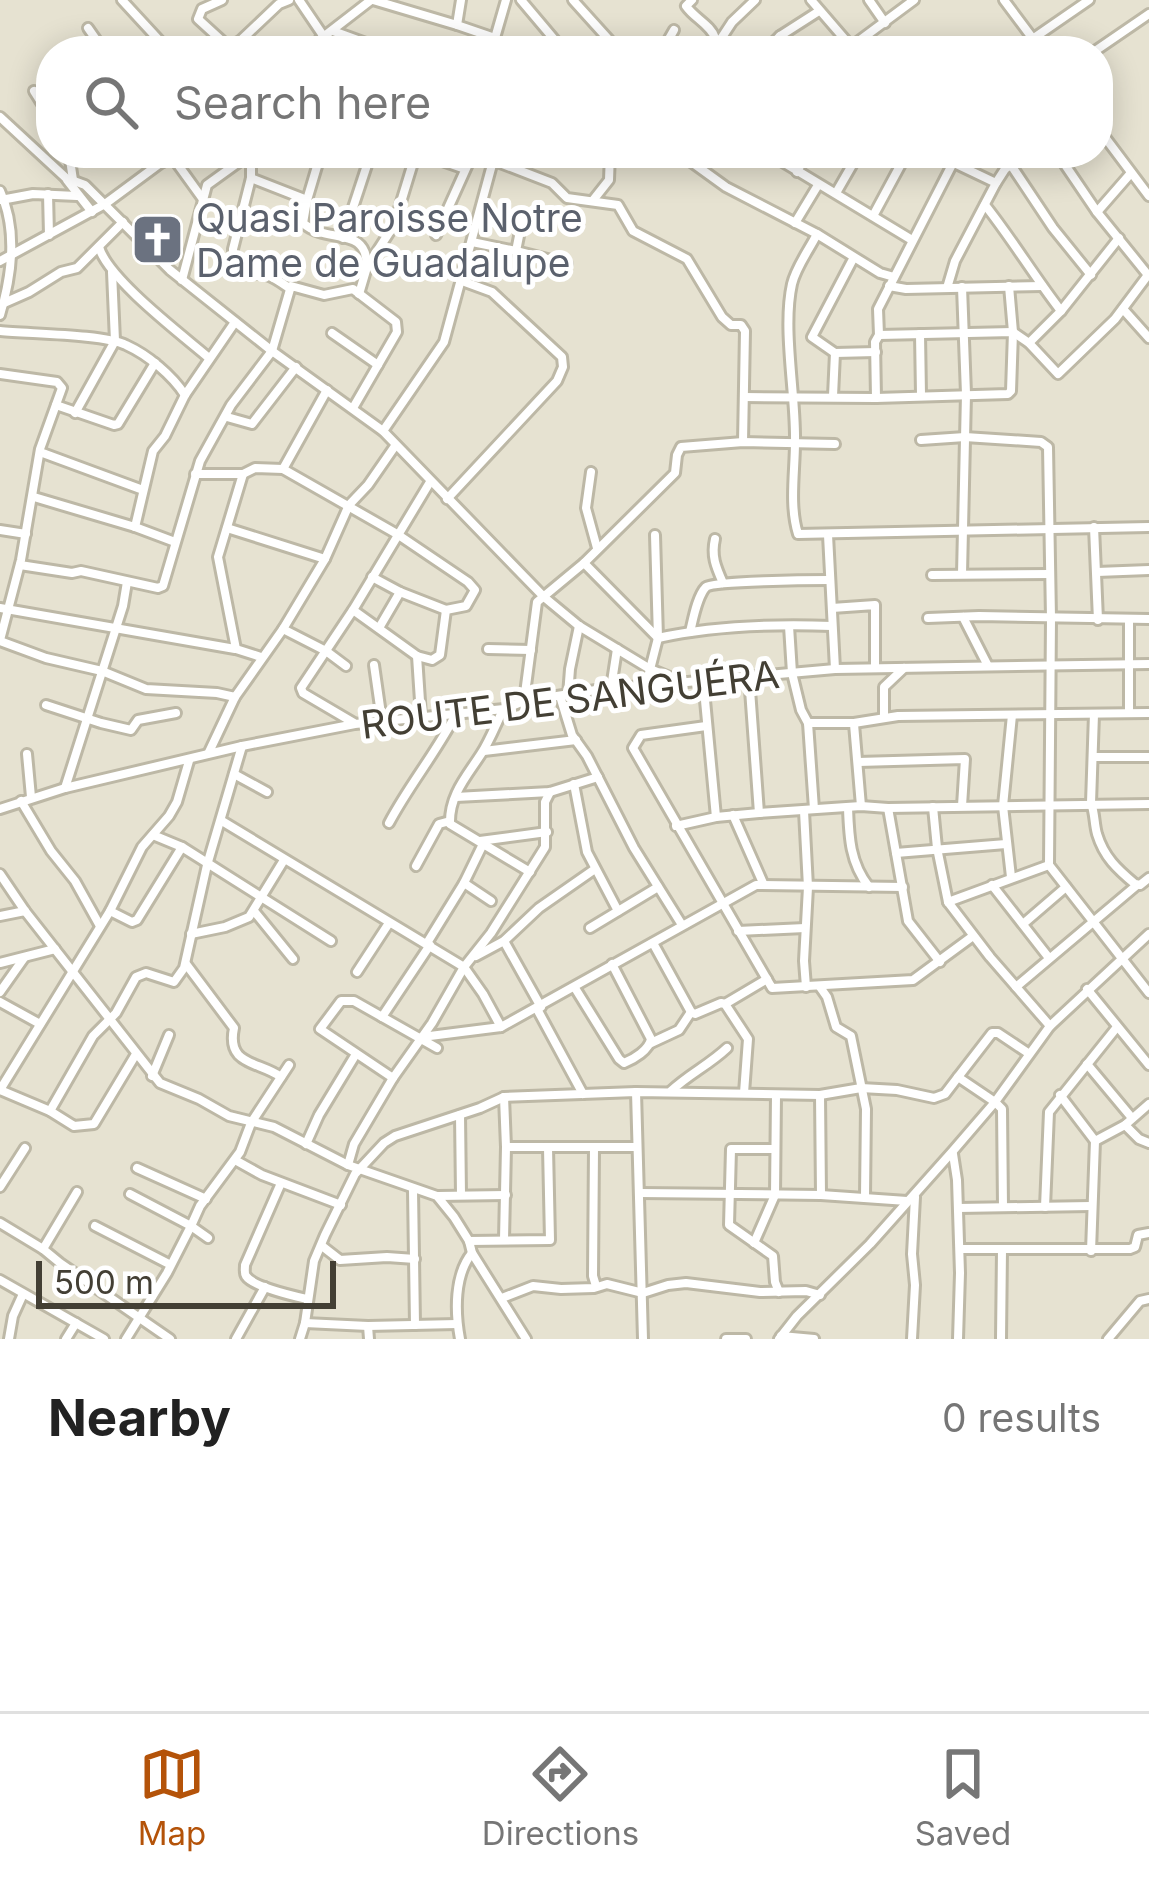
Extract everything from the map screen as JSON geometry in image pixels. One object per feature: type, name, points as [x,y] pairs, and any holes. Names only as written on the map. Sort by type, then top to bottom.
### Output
[{"type":"street","points":[[122,0],[155,36]]},
{"type":"street","points":[[214,36],[198,19],[202,9],[222,0]]},
{"type":"street","points":[[245,36],[289,0]]},
{"type":"street","points":[[299,0],[328,33],[336,36]]},
{"type":"street","points":[[324,36],[372,0],[489,36]]},
{"type":"street","points":[[457,25],[460,0]]},
{"type":"street","points":[[496,36],[506,0]]},
{"type":"street","points":[[521,0],[551,36]]},
{"type":"street","points":[[573,0],[605,36]]},
{"type":"street","points":[[722,36],[742,4],[755,0]]},
{"type":"street","points":[[812,0],[842,36]]},
{"type":"street","points":[[868,0],[885,23]]},
{"type":"street","points":[[868,36],[914,0]]},
{"type":"street","points":[[1004,0],[1031,36]]},
{"type":"street","points":[[1036,36],[1071,5],[1089,0]]},
{"type":"street","points":[[686,2],[693,16],[714,36]]},
{"type":"street","points":[[780,36],[819,11]]},
{"type":"street","points":[[1113,39],[1149,14]]},
{"type":"street","points":[[88,28],[93,36]]},
{"type":"street","points":[[671,36],[674,30]]},
{"type":"street","points":[[0,119],[36,150]]},
{"type":"street","points":[[1113,148],[1149,196]]},
{"type":"street","points":[[56,168],[86,185],[182,280],[383,431],[544,597],[579,626],[680,682]]},
{"type":"street","points":[[70,168],[69,179],[77,196],[92,212]]},
{"type":"street","points":[[0,261],[92,212],[155,168]]},
{"type":"street","points":[[182,168],[202,198]]},
{"type":"street","points":[[182,280],[207,184],[230,168]]},
{"type":"street","points":[[250,168],[233,266],[240,272],[276,279],[289,288]]},
{"type":"street","points":[[317,168],[305,226],[358,241],[366,250],[368,267]]},
{"type":"street","points":[[344,238],[366,168]]},
{"type":"street","points":[[359,293],[368,267],[394,225],[412,168]]},
{"type":"street","points":[[436,236],[463,168]]},
{"type":"street","points":[[383,431],[442,348],[492,168]]},
{"type":"street","points":[[515,168],[552,183],[567,198],[619,206],[632,231],[687,259],[726,322],[744,327],[743,442]]},
{"type":"street","points":[[593,200],[608,183],[609,168]]},
{"type":"street","points":[[700,168],[726,188],[817,234],[892,282],[947,288],[1042,286]]},
{"type":"street","points":[[791,168],[912,240]]},
{"type":"street","points":[[797,172],[799,168]]},
{"type":"street","points":[[836,193],[850,168]]},
{"type":"street","points":[[873,216],[899,168]]},
{"type":"street","points":[[876,398],[878,309],[951,168]]},
{"type":"street","points":[[972,168],[996,183]]},
{"type":"street","points":[[947,288],[955,261],[1008,168]]},
{"type":"street","points":[[1013,168],[1091,275]]},
{"type":"street","points":[[879,335],[1012,332],[1059,374],[1123,309],[1149,275],[1067,168]]},
{"type":"street","points":[[1097,212],[1131,173]]},
{"type":"street","points":[[250,178],[307,200]]},
{"type":"street","points":[[795,223],[818,184]]},
{"type":"street","points":[[48,194],[50,236]]},
{"type":"street","points":[[0,315],[11,256],[11,228],[1,197],[77,196]]},
{"type":"street","points":[[985,205],[1061,311]]},
{"type":"street","points":[[517,251],[523,216]]},
{"type":"street","points":[[4,303],[77,268],[123,222]]},
{"type":"street","points":[[817,234],[792,284],[793,481],[800,535],[1149,527]]},
{"type":"street","points":[[1029,343],[1119,238]]},
{"type":"street","points":[[472,242],[567,265]]},
{"type":"street","points":[[99,247],[112,272],[209,358]]},
{"type":"street","points":[[853,259],[812,337],[835,353],[876,352]]},
{"type":"street","points":[[75,413],[115,341],[112,272]]},
{"type":"street","points":[[447,499],[557,382],[564,365],[562,357],[492,292],[462,281]]},
{"type":"street","points":[[20,565],[163,586],[195,474],[231,405],[272,351],[289,288],[294,285],[324,295],[350,288],[397,325],[353,408]]},
{"type":"street","points":[[744,397],[1010,393],[1009,286]]},
{"type":"street","points":[[962,287],[966,394],[962,574]]},
{"type":"street","points":[[1123,309],[1149,338]]},
{"type":"street","points":[[135,527],[153,452],[184,395],[235,322]]},
{"type":"street","points":[[0,332],[125,344],[154,363],[184,395]]},
{"type":"street","points":[[332,333],[378,365]]},
{"type":"street","points":[[920,334],[921,394]]},
{"type":"street","points":[[833,396],[835,353]]},
{"type":"street","points":[[56,405],[118,424],[154,363]]},
{"type":"street","points":[[227,417],[252,424],[296,367]]},
{"type":"street","points":[[0,374],[57,382],[62,388],[40,452],[20,565],[4,609],[0,640],[146,689],[235,698]]},
{"type":"street","points":[[283,469],[327,390]]},
{"type":"street","points":[[921,440],[965,437],[1046,444],[1051,617],[1049,865],[1149,993]]},
{"type":"street","points":[[524,701],[537,602],[584,563],[675,473],[681,447],[743,442],[835,444]]},
{"type":"street","points":[[209,753],[235,698],[325,559],[349,505],[394,446]]},
{"type":"street","points":[[40,452],[143,490]]},
{"type":"street","points":[[195,474],[283,469],[397,534],[475,587],[475,592],[466,606],[446,610],[372,577]]},
{"type":"street","points":[[591,472],[586,508],[598,549]]},
{"type":"street","points":[[236,650],[218,557],[243,474]]},
{"type":"street","points":[[355,724],[302,690],[430,482]]},
{"type":"street","points":[[34,497],[176,542]]},
{"type":"street","points":[[1094,527],[1098,620]]},
{"type":"street","points":[[226,528],[325,559]]},
{"type":"street","points":[[0,530],[26,534]]},
{"type":"street","points":[[646,685],[658,638],[655,535]]},
{"type":"street","points":[[828,535],[835,669]]},
{"type":"street","points":[[715,539],[714,562],[723,583]]},
{"type":"street","points":[[584,563],[658,638]]},
{"type":"street","points":[[1097,572],[1149,570]]},
{"type":"street","points":[[932,575],[1050,574]]},
{"type":"street","points":[[690,632],[704,591],[716,583],[830,580]]},
{"type":"street","points":[[65,788],[127,582]]},
{"type":"street","points":[[379,628],[400,592]]},
{"type":"street","points":[[831,608],[875,605],[875,668]]},
{"type":"street","points":[[4,609],[261,657]]},
{"type":"street","points":[[353,610],[417,656],[432,660],[440,656],[446,610]]},
{"type":"street","points":[[963,617],[987,664]]},
{"type":"street","points":[[928,619],[1149,619]]},
{"type":"street","points":[[1129,619],[1129,713]]},
{"type":"street","points":[[579,626],[564,696],[576,740],[682,925]]},
{"type":"street","points":[[789,626],[792,673],[808,723],[806,987]]},
{"type":"street","points":[[658,638],[690,632],[832,626]]},
{"type":"street","points":[[283,629],[346,666]]},
{"type":"street","points":[[488,649],[530,650]]},
{"type":"street","points":[[611,688],[617,649]]},
{"type":"street","points":[[417,656],[421,716]]},
{"type":"street","name":"ROUTE DE SANGUÉRA","points":[[0,809],[65,788],[242,746],[355,724],[504,709],[524,701],[611,688],[835,669],[1149,664]]},
{"type":"street","points":[[374,665],[382,721]]},
{"type":"street","points":[[884,717],[884,687],[904,668]]},
{"type":"street","points":[[749,676],[759,813]]},
{"type":"street","points":[[704,679],[716,817]]},
{"type":"street","points":[[46,705],[132,730],[138,720],[176,713]]},
{"type":"street","points":[[504,709],[454,797],[450,820],[452,826],[530,872]]},
{"type":"street","points":[[389,823],[456,713]]},
{"type":"street","points":[[1094,713],[1091,803],[1096,832],[1107,860],[1137,885]]},
{"type":"street","points":[[808,723],[854,723],[884,717],[1149,713]]},
{"type":"street","points":[[1011,877],[1003,806],[1012,716]]},
{"type":"street","points":[[854,723],[861,806]]},
{"type":"street","points":[[706,726],[640,735],[633,748],[774,989],[913,980],[974,936]]},
{"type":"street","points":[[483,751],[576,740]]},
{"type":"street","points":[[50,1111],[93,1036],[116,1013],[136,977],[146,973],[174,982],[186,964],[242,746]]},
{"type":"street","points":[[26,754],[31,797]]},
{"type":"street","points":[[1093,757],[1149,758]]},
{"type":"street","points":[[136,1054],[94,1124],[74,1126],[0,1090],[110,911],[142,847],[170,816],[189,759]]},
{"type":"street","points":[[858,762],[965,759],[962,806]]},
{"type":"street","points":[[234,774],[267,792]]},
{"type":"street","points":[[454,797],[550,792],[598,777]]},
{"type":"street","points":[[574,784],[587,852],[618,911]]},
{"type":"street","points":[[348,1165],[354,1144],[393,1078],[545,847],[545,802],[550,792]]},
{"type":"street","points":[[20,801],[75,880],[100,926]]},
{"type":"street","points":[[676,826],[733,815],[861,806],[1149,804]]},
{"type":"street","points":[[933,807],[948,902],[1050,1027]]},
{"type":"street","points":[[848,808],[857,872],[870,888]]},
{"type":"street","points":[[887,808],[908,921],[940,962]]},
{"type":"street","points":[[733,815],[763,883]]},
{"type":"street","points":[[416,866],[439,824],[450,820]]},
{"type":"street","points":[[222,821],[466,964],[501,1028]]},
{"type":"street","points":[[481,843],[547,832]]},
{"type":"street","points":[[153,835],[182,847],[331,940]]},
{"type":"street","points":[[382,1017],[464,883],[481,843]]},
{"type":"street","points":[[896,853],[1006,844]]},
{"type":"street","points":[[110,911],[136,920],[182,847]]},
{"type":"street","points":[[191,934],[249,916],[284,860]]},
{"type":"street","points":[[948,902],[1049,865]]},
{"type":"street","points":[[466,964],[502,943],[539,908],[596,869]]},
{"type":"street","points":[[0,874],[160,1083],[230,1116],[274,1127],[348,1165],[413,1190],[437,1196],[506,1195]]},
{"type":"street","points":[[1016,987],[1149,878]]},
{"type":"street","points":[[464,883],[491,901]]},
{"type":"street","points":[[393,1078],[320,1030],[340,1001],[354,1001],[437,1042],[501,1028],[763,883],[903,887]]},
{"type":"street","points":[[992,885],[1049,958]]},
{"type":"street","points":[[590,928],[658,887]]},
{"type":"street","points":[[1023,924],[1066,887]]},
{"type":"street","points":[[0,916],[25,910]]},
{"type":"street","points":[[254,911],[293,959]]},
{"type":"street","points":[[357,972],[389,923]]},
{"type":"street","points":[[738,931],[806,928]]},
{"type":"street","points":[[491,933],[492,939],[502,943],[583,1094]]},
{"type":"street","points":[[780,1338],[952,1152],[1050,1027],[1149,934]]},
{"type":"street","points":[[652,943],[691,1012],[725,1004],[748,1039],[744,1093]]},
{"type":"street","points":[[0,963],[55,949]]},
{"type":"street","points":[[0,992],[25,957]]},
{"type":"street","points":[[186,964],[234,1028],[232,1043],[238,1055],[246,1064],[280,1077]]},
{"type":"street","points":[[612,964],[651,1043]]},
{"type":"street","points":[[725,1004],[767,979]]},
{"type":"street","points":[[820,986],[836,1027],[850,1036],[866,1109],[865,1196]]},
{"type":"street","points":[[575,988],[622,1063],[679,1030],[691,1012]]},
{"type":"street","points":[[1087,989],[1149,1065]]},
{"type":"street","points":[[0,1002],[40,1024]]},
{"type":"street","points":[[432,1023],[439,1060]]},
{"type":"street","points":[[1045,1207],[1049,1112],[1117,1027]]},
{"type":"street","points":[[300,1339],[314,1261],[355,1174],[391,1138],[504,1097],[636,1092],[820,1095],[861,1088],[934,1098],[945,1094],[992,1034],[998,1033],[1028,1053]]},
{"type":"street","points":[[152,1076],[169,1035]]},
{"type":"street","points":[[669,1093],[727,1048]]},
{"type":"street","points":[[306,1144],[356,1054]]},
{"type":"street","points":[[1087,1064],[1139,1139],[1149,1143]]},
{"type":"street","points":[[126,1339],[206,1199],[235,1160],[250,1123],[289,1065]]},
{"type":"street","points":[[958,1077],[995,1102],[1003,1114],[1003,1208]]},
{"type":"street","points":[[636,1092],[643,1339]]},
{"type":"street","points":[[754,1243],[775,1195],[776,1095]]},
{"type":"street","points":[[820,1095],[821,1195]]},
{"type":"street","points":[[1060,1095],[1095,1141],[1091,1251]]},
{"type":"street","points":[[504,1097],[504,1239]]},
{"type":"street","points":[[1095,1141],[1149,1104]]},
{"type":"street","points":[[460,1115],[461,1195]]},
{"type":"street","points":[[506,1147],[637,1147]]},
{"type":"street","points":[[0,1187],[25,1148]]},
{"type":"street","points":[[469,1241],[550,1240],[548,1148]]},
{"type":"street","points":[[594,1148],[596,1286]]},
{"type":"street","points":[[775,1149],[730,1149],[729,1225],[773,1256],[779,1292]]},
{"type":"street","points":[[952,1152],[960,1249],[958,1339]]},
{"type":"street","points":[[235,1160],[341,1205]]},
{"type":"street","points":[[137,1168],[206,1199]]},
{"type":"street","points":[[281,1183],[244,1265],[247,1277],[307,1299]]},
{"type":"street","points":[[413,1190],[415,1325]]},
{"type":"street","points":[[43,1249],[76,1192]]},
{"type":"street","points":[[639,1192],[912,1198]]},
{"type":"street","points":[[130,1194],[208,1238]]},
{"type":"street","points":[[437,1196],[454,1216],[526,1339]]},
{"type":"street","points":[[912,1198],[913,1339]]},
{"type":"street","points":[[958,1208],[1091,1206]]},
{"type":"street","points":[[0,1223],[170,1339]]},
{"type":"street","points":[[95,1226],[169,1264]]},
{"type":"street","points":[[960,1249],[1134,1248],[1138,1235],[1149,1232]]},
{"type":"street","points":[[322,1246],[340,1260],[415,1259]]},
{"type":"street","points":[[1001,1339],[1002,1250]]},
{"type":"street","points":[[460,1339],[460,1277],[472,1253]]},
{"type":"street","points":[[0,1280],[104,1339]]},
{"type":"street","points":[[502,1298],[529,1286],[613,1285],[643,1294],[686,1282],[820,1295]]},
{"type":"street","points":[[236,1339],[266,1287]]},
{"type":"street","points":[[9,1339],[23,1294]]},
{"type":"street","points":[[1108,1339],[1142,1300],[1149,1299]]},
{"type":"street","points":[[66,1339],[76,1323]]},
{"type":"street","points":[[305,1323],[457,1324]]},
{"type":"street","points":[[368,1326],[369,1339]]},
{"type":"street","points":[[780,1338],[814,1339]]},
{"type":"street","points":[[726,1339],[746,1339]]},
{"type":"shaded area","points":[[0,0],[1149,0],[1149,1339],[0,1339]]},
{"type":"place","name":"Quasi Paroisse Notre Dame de Guadalupe","points":[[157,239]]}]
